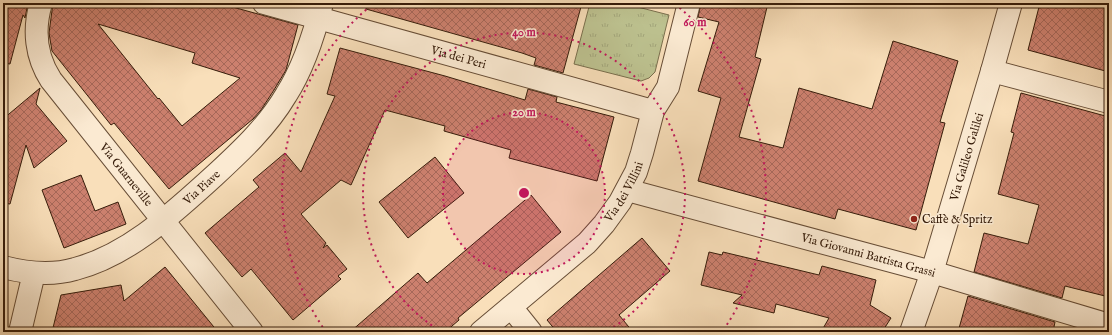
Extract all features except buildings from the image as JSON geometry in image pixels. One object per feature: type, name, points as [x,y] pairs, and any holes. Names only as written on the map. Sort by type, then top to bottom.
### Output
[{"type":"street","name":"Via Guarneville","points":[[41,3],[36,23],[37,39],[40,58],[47,74],[56,88],[252,332]]},
{"type":"street","name":"Via dei Peri","points":[[264,3],[321,10],[653,111]]},
{"type":"street","name":"Via dei Villini","points":[[481,332],[577,252],[596,234],[612,214],[636,172],[653,111],[668,87],[689,3]]},
{"type":"street","name":"Via Galileo Galilei","points":[[911,332],[932,272],[1011,3]]},
{"type":"street","name":"Via Piave","points":[[3,267],[28,273],[74,270],[99,261],[128,246],[163,221],[243,149],[276,111],[286,96],[306,58],[321,10]]},
{"type":"street","points":[[992,71],[1109,102]]},
{"type":"street","name":"Via Giovanni Battista Grassi","points":[[627,190],[932,272],[1109,325]]},
{"type":"street","points":[[20,332],[34,273]]},
{"type":"street","points":[[510,307],[531,332]]},
{"type":"green space","points":[[590,3],[622,3],[669,15],[655,72],[649,78],[641,81],[574,64]]},
{"type":"place","name":"Caffè & Spritz","points":[[914,219]]}]
